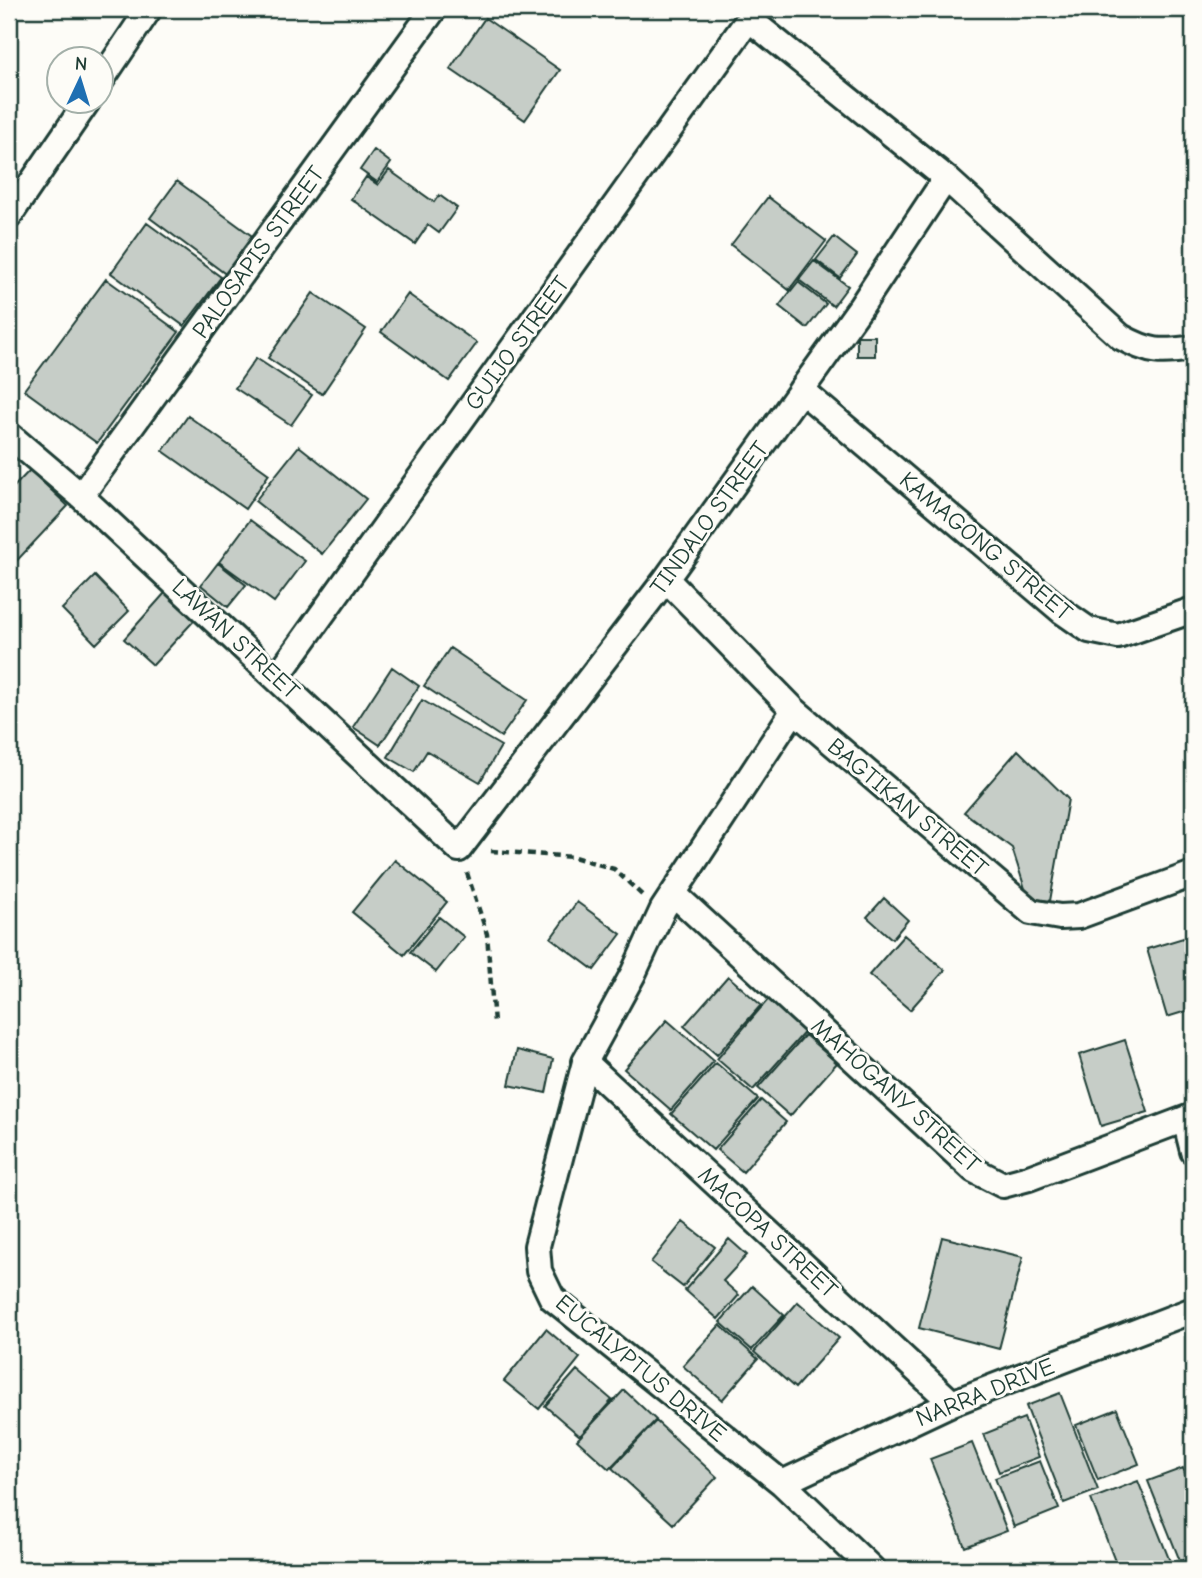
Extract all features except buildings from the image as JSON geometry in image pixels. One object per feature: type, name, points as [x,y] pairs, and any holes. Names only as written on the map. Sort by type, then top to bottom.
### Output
[{"type":"street","points":[[116,58],[149,9]]},
{"type":"street","name":"PALOSAPIS STREET","points":[[81,496],[434,9]]},
{"type":"street","points":[[752,14],[946,178],[1121,337],[1143,349],[1164,352],[1193,348]]},
{"type":"street","name":"GUIJO STREET","points":[[277,677],[752,14]]},
{"type":"street","points":[[9,216],[77,116]]},
{"type":"street","name":"TINDALO STREET","points":[[459,849],[666,579],[860,308],[946,178]]},
{"type":"street","name":"KAMAGONG STREET","points":[[800,390],[1063,612],[1089,630],[1118,636],[1193,610]]},
{"type":"street","name":"LAWAN STREET","points":[[9,435],[81,496],[459,849]]},
{"type":"street","name":"BAGTIKAN STREET","points":[[666,579],[794,710],[1031,912],[1060,917],[1079,916],[1193,874]]},
{"type":"street","name":"EUCALYPTUS DRIVE","points":[[794,710],[668,901],[633,974],[585,1062],[537,1246],[538,1271],[552,1298],[782,1483],[872,1569]]},
{"type":"street","name":"MAHOGANY STREET","points":[[668,901],[974,1170],[1003,1185],[1030,1178],[1189,1117]]},
{"type":"street","name":"MACOPA STREET","points":[[585,1062],[952,1403]]},
{"type":"street","points":[[1189,1117],[1193,1151]]},
{"type":"street","name":"NARRA DRIVE","points":[[782,1483],[952,1403],[1193,1310]]},
{"type":"path","points":[[494,1023],[487,934],[459,849],[574,857],[614,869],[634,889],[668,901]]}]
